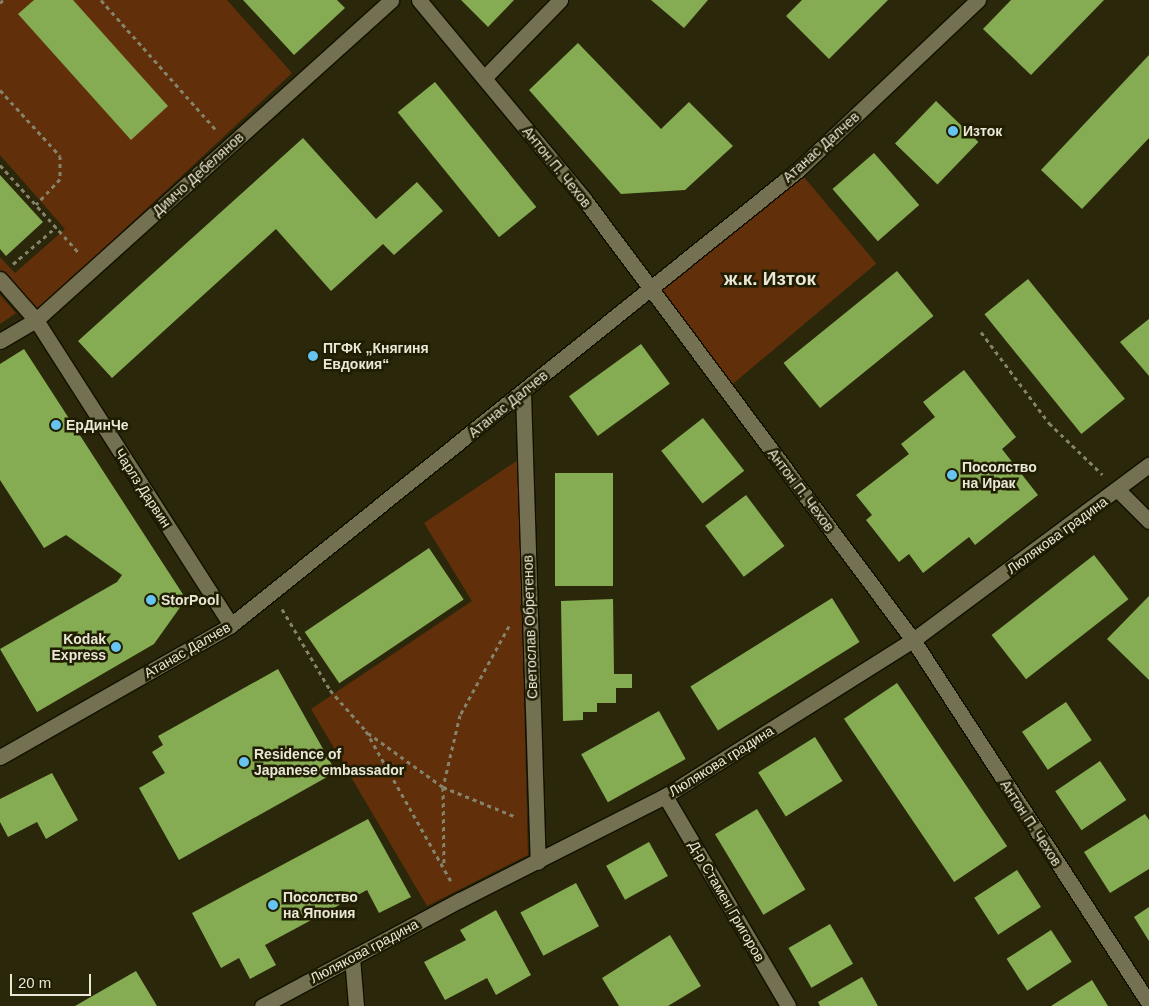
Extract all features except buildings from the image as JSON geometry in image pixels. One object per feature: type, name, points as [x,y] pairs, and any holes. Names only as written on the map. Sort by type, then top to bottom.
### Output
[{"type":"street","name":"Димчо Дебелянов","points":[[0,341],[36,320],[391,0]]},
{"type":"street","name":"Антон П. Чехов","points":[[419,0],[584,199],[913,640],[1149,1004]]},
{"type":"street","points":[[484,78],[560,0]]},
{"type":"street","name":"Атанас Далчев","points":[[0,757],[231,625],[798,170],[978,0]]},
{"type":"street","name":"Чарлз Дарвин","points":[[4,275],[36,320],[231,625]]},
{"type":"street","name":"Светослав Обретенов","points":[[523,392],[538,862]]},
{"type":"street","name":"Люлякова градина","points":[[262,1006],[460,900],[665,796],[913,640],[1118,490],[1149,465]]},
{"type":"street","points":[[1118,490],[1149,520]]},
{"type":"street","name":"Д-р Стамен Григоров","points":[[665,796],[788,1006]]},
{"type":"street","points":[[352,957],[356,1006]]},
{"type":"path","points":[[0,3],[4,0]]},
{"type":"path","points":[[101,0],[220,134]]},
{"type":"path","points":[[0,90],[60,156],[60,179],[36,205]]},
{"type":"path","points":[[0,165],[93,268]]},
{"type":"path","points":[[4,275],[56,227]]},
{"type":"path","points":[[981,332],[1049,423],[1118,490]]},
{"type":"path","points":[[272,592],[330,690],[366,731],[444,866],[460,900]]},
{"type":"path","points":[[444,866],[443,787],[460,715],[511,622]]},
{"type":"path","points":[[366,731],[443,787],[518,818]]},
{"type":"shaded area","points":[[0,0],[227,0],[292,73],[36,312],[0,272],[0,257],[15,273],[65,229],[0,155]]},
{"type":"shaded area","points":[[798,170],[876,263],[732,385],[653,291]]},
{"type":"shaded area","points":[[0,295],[16,313],[0,324]]},
{"type":"shaded area","points":[[518,460],[528,855],[427,906],[311,709],[472,601],[424,523]]},
{"type":"place","name":"Изток","points":[[953,131]]},
{"type":"place","name":"ПГФК „Княгиня Евдокия“","points":[[313,356]]},
{"type":"place","name":"ЕрДинЧе","points":[[56,425]]},
{"type":"place","name":"Посолство на Ирак","points":[[952,475]]},
{"type":"place","name":"StorPool","points":[[151,600]]},
{"type":"place","name":"Kodak Express","points":[[116,647]]},
{"type":"place","name":"Residence of Japanese embassador","points":[[244,762]]},
{"type":"place","name":"Посолство на Япония","points":[[273,905]]},
{"type":"district","name":"ж.к. Изток","points":[[770,279]]}]
